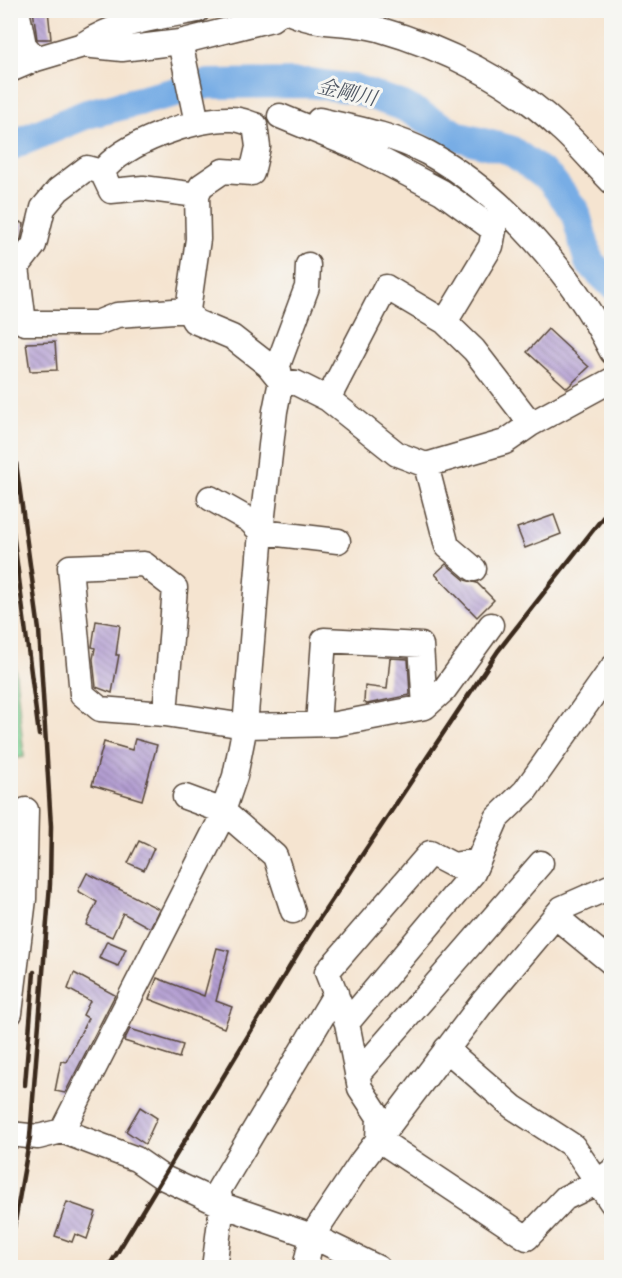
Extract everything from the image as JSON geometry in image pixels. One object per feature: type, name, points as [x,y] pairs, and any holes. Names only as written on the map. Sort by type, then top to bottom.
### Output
[{"type":"street","points":[[17,10],[24,45],[36,58]]},
{"type":"street","points":[[10,70],[36,58],[83,45],[96,36],[144,20],[198,10]]},
{"type":"street","points":[[83,45],[122,49],[181,48],[272,19],[284,10],[304,20],[376,28],[449,53],[503,84],[561,128],[612,182]]},
{"type":"street","points":[[181,48],[197,123]]},
{"type":"street","points":[[102,172],[110,160],[156,136],[197,123],[232,119],[255,125],[280,116],[318,119],[382,135],[427,153],[483,191],[543,250],[595,319],[612,352]]},
{"type":"street","points":[[280,116],[360,149],[442,192],[494,230],[491,246],[445,322]]},
{"type":"street","points":[[255,125],[258,147],[252,173],[222,171],[201,186],[197,195],[198,239],[188,310],[194,321],[232,338],[268,365],[281,381],[296,383],[328,399],[397,454],[426,465],[505,442],[531,423],[612,380]]},
{"type":"street","points":[[188,310],[117,315],[97,323],[17,321],[17,267],[33,245],[43,208],[58,190],[87,168],[102,172],[111,191],[143,188],[197,195]]},
{"type":"street","points":[[62,1131],[223,811],[235,776],[245,726],[261,532],[275,411],[281,381],[278,364],[307,287],[308,265]]},
{"type":"street","points":[[328,399],[386,287],[445,322],[474,350],[531,423]]},
{"type":"street","points":[[426,465],[447,546],[474,569]]},
{"type":"street","points":[[210,498],[249,520],[261,532],[338,541]]},
{"type":"street","points":[[165,714],[175,588],[144,564],[70,567],[82,694],[100,709],[165,714],[245,726],[336,724],[425,707],[444,690],[491,625]]},
{"type":"street","points":[[318,723],[324,640],[421,645],[425,707]]},
{"type":"street","points":[[347,1023],[472,873],[497,819],[525,791],[612,668]]},
{"type":"street","points":[[185,797],[223,811],[275,856],[293,911]]},
{"type":"street","points":[[10,1013],[17,900],[26,810]]},
{"type":"street","points":[[378,1139],[379,1118],[360,1088],[347,1023],[327,972],[430,853],[453,865],[477,861]]},
{"type":"street","points":[[357,1075],[541,863]]},
{"type":"street","points":[[305,1268],[312,1236],[378,1139],[446,1048],[562,908],[612,886]]},
{"type":"street","points":[[555,916],[612,963]]},
{"type":"street","points":[[214,1268],[222,1205],[218,1191],[336,993]]},
{"type":"street","points":[[446,1048],[513,1107],[573,1146],[594,1174],[604,1177]]},
{"type":"street","points":[[10,1134],[38,1137],[62,1131],[136,1159],[162,1177],[222,1205],[312,1236],[378,1268]]},
{"type":"street","points":[[378,1139],[527,1238],[565,1198],[604,1177]]},
{"type":"street","points":[[604,1177],[612,1203]]},
{"type":"green space","points":[[11,627],[24,757],[10,759]]},
{"type":"building","points":[[33,10],[48,10],[51,39],[37,39]]},
{"type":"building","points":[[20,222],[24,224],[21,239],[12,250],[10,242]]},
{"type":"building","points":[[548,329],[589,367],[567,388],[527,352]]},
{"type":"building","points":[[55,342],[57,370],[30,371],[26,343]]},
{"type":"building","points":[[554,515],[561,534],[525,548],[517,528]]},
{"type":"building","points":[[446,564],[465,580],[477,583],[494,600],[477,617],[435,574]]},
{"type":"building","points":[[96,621],[120,625],[116,655],[119,655],[112,693],[96,687],[93,659],[95,648],[92,647]]},
{"type":"building","points":[[390,658],[408,659],[410,695],[367,704],[364,702],[365,686],[387,689]]},
{"type":"building","points":[[135,739],[157,745],[142,800],[92,785],[104,742],[132,750]]},
{"type":"building","points":[[139,841],[154,848],[144,870],[128,863]]},
{"type":"building","points":[[87,873],[159,909],[150,928],[123,913],[112,937],[86,925],[97,902],[78,891]]},
{"type":"building","points":[[107,941],[126,949],[118,966],[99,958]]},
{"type":"building","points":[[217,948],[229,951],[216,1001],[232,1007],[224,1028],[149,999],[157,978],[204,996]]},
{"type":"building","points":[[74,973],[115,995],[65,1093],[55,1091],[61,1061],[66,1062],[88,1018],[83,1015],[90,1001],[68,989]]},
{"type":"building","points":[[130,1029],[183,1045],[179,1058],[124,1041]]},
{"type":"building","points":[[140,1107],[157,1118],[145,1144],[126,1131]]},
{"type":"building","points":[[67,1202],[96,1212],[87,1239],[75,1234],[72,1242],[55,1236]]},
{"type":"waterway","name":"金剛川","points":[[10,146],[87,114],[208,84],[310,83],[354,89],[403,106],[460,137],[510,150],[550,179],[575,211],[589,262],[612,284]]},
{"type":"railway","points":[[10,419],[39,630],[51,826],[50,884],[30,1137],[10,1250]]},
{"type":"railway","points":[[108,1268],[310,933],[498,651],[612,506]]},
{"type":"railway","points":[[10,509],[39,735]]},
{"type":"railway","points":[[25,1085],[34,972]]}]
